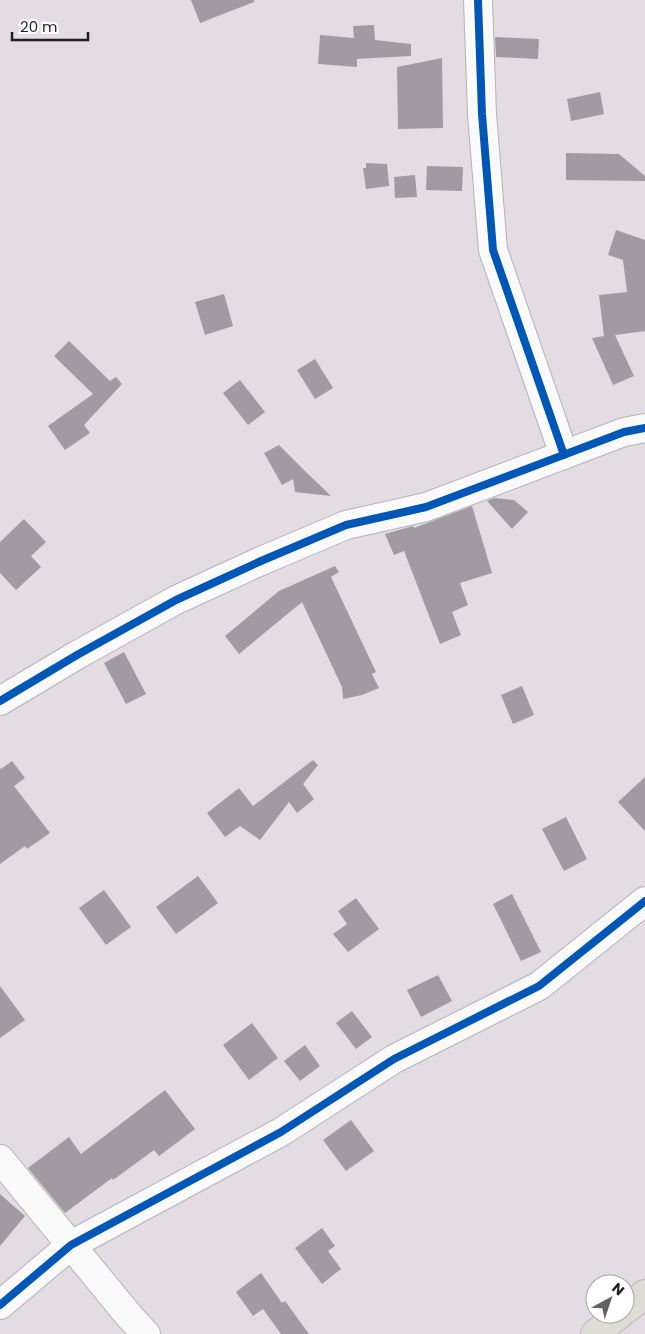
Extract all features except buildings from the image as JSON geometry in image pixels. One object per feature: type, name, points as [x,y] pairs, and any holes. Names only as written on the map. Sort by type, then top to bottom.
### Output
[{"type":"highway","points":[[635,1302],[645,1294]]},
{"type":"highway","points":[[595,1334],[608,1324]]},
{"type":"street","points":[[478,0],[482,114],[493,250],[564,456]]},
{"type":"street","points":[[0,701],[77,655],[176,600],[346,525],[426,507],[624,432],[645,428]]},
{"type":"street","points":[[0,1305],[71,1245],[281,1132],[394,1059],[539,986],[645,900]]},
{"type":"street","points":[[0,1159],[146,1334]]},
{"type":"cycle path","points":[[478,0],[482,114],[493,250],[564,455]]},
{"type":"cycle path","points":[[0,701],[77,655],[176,600],[346,525],[426,507],[624,432],[645,428]]},
{"type":"cycle path","points":[[0,1305],[71,1245],[281,1132],[394,1059],[539,986],[645,901]]}]
